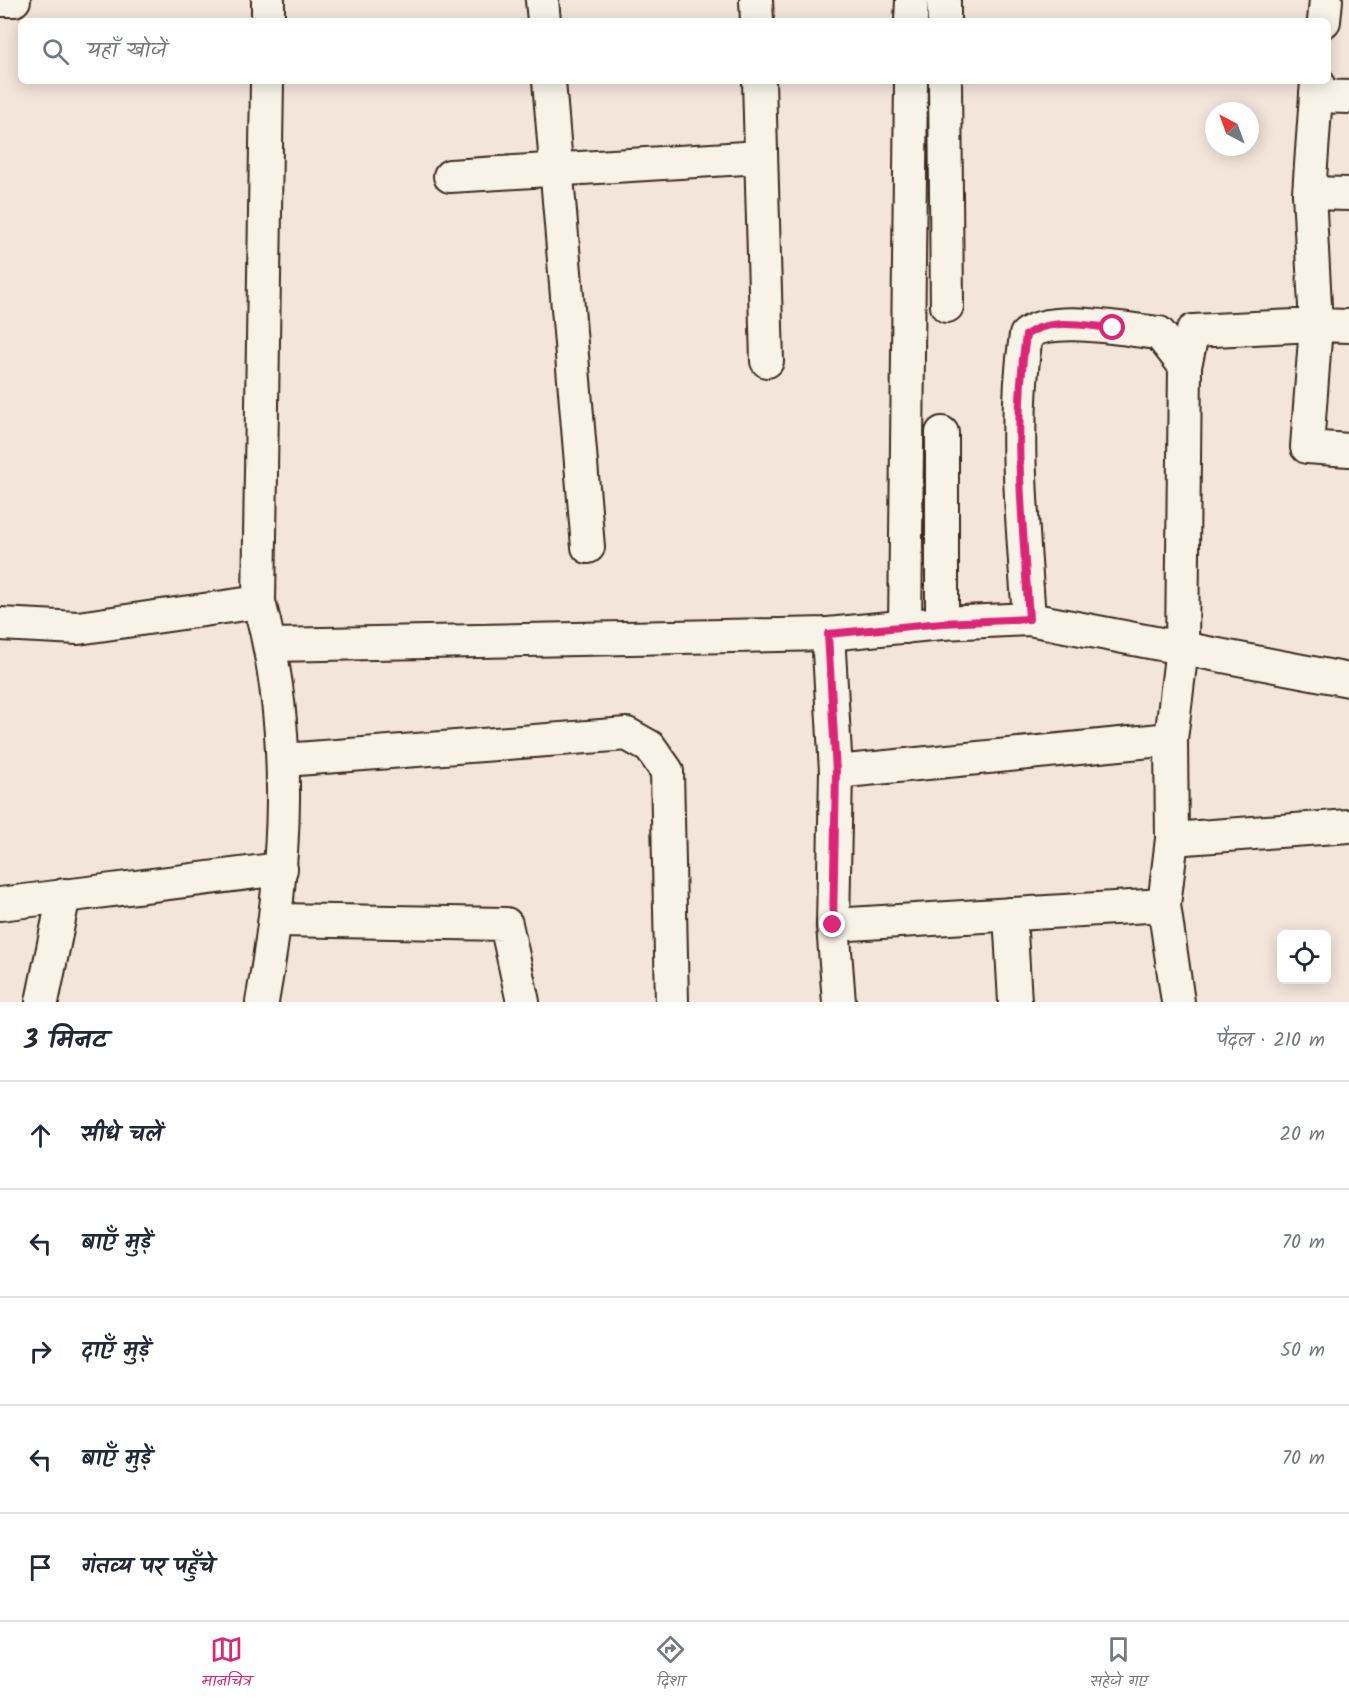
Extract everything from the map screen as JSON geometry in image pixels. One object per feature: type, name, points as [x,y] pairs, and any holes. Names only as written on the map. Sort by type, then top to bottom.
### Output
[{"type":"street","points":[[0,0],[14,0]]},
{"type":"street","points":[[268,0],[268,18]]},
{"type":"street","points":[[542,0],[544,18]]},
{"type":"street","points":[[756,0],[757,18]]},
{"type":"street","points":[[911,18],[912,0]]},
{"type":"street","points":[[944,0],[944,18]]},
{"type":"street","points":[[1324,18],[1326,0]]},
{"type":"street","points":[[262,1002],[277,920],[285,760],[271,645],[259,602],[267,84]]},
{"type":"street","points":[[549,84],[588,547]]},
{"type":"street","points":[[759,84],[767,361]]},
{"type":"street","points":[[905,627],[911,84]]},
{"type":"street","points":[[945,84],[947,306]]},
{"type":"street","points":[[1349,97],[1317,89],[1310,193],[1316,325],[1307,447],[1349,450]]},
{"type":"street","points":[[450,176],[761,157]]},
{"type":"street","points":[[1310,193],[1349,194]]},
{"type":"street","points":[[1029,619],[1021,468],[1020,373],[1026,335],[1034,329],[1061,324],[1159,333],[1185,366]]},
{"type":"street","points":[[1178,1002],[1164,905],[1173,839],[1171,739],[1182,648],[1185,366],[1192,331],[1316,325],[1349,326]]},
{"type":"street","points":[[942,433],[942,623]]},
{"type":"street","points":[[0,624],[78,628],[259,602]]},
{"type":"street","points":[[271,645],[828,634],[942,623],[1029,619],[1349,680]]},
{"type":"street","points":[[828,634],[836,772],[833,925],[839,1002]]},
{"type":"street","points":[[285,760],[627,734],[650,747],[667,771],[672,1002]]},
{"type":"street","points":[[836,772],[1171,739]]},
{"type":"street","points":[[1173,839],[1349,826]]},
{"type":"street","points":[[0,904],[281,869]]},
{"type":"street","points":[[42,1002],[64,895]]},
{"type":"street","points":[[833,925],[1164,905]]},
{"type":"street","points":[[1010,914],[1015,1002]]},
{"type":"street","points":[[277,920],[506,924],[523,1002]]},
{"type":"route","points":[[833,925],[836,772],[828,634],[942,623],[1029,619],[1021,490],[1020,373],[1026,335],[1034,329],[1061,324],[1113,328]]}]
